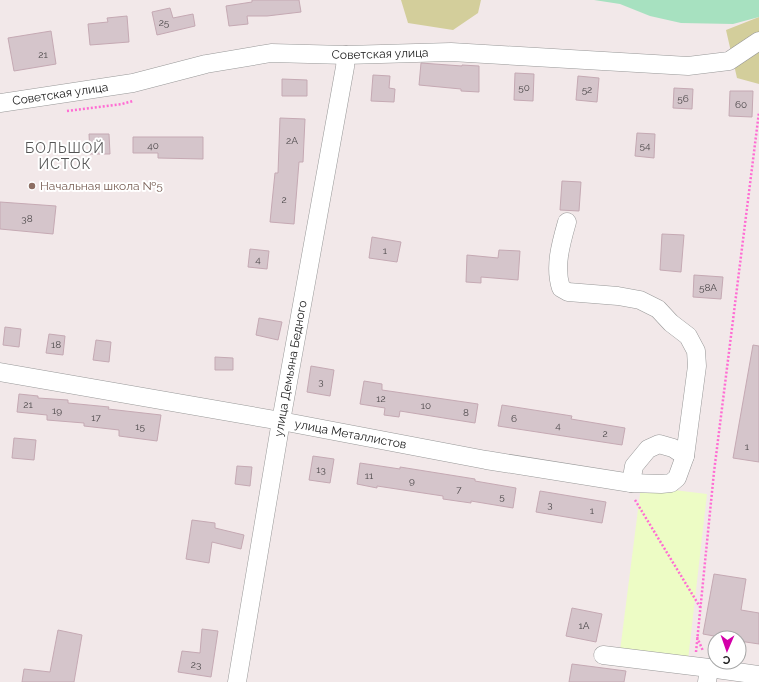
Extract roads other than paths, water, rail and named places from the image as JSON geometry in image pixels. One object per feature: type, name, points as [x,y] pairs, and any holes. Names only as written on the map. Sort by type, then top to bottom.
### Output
[{"type":"street","name":"Советская улица","points":[[0,103],[133,83],[206,64],[271,53],[346,55],[451,52],[688,66],[729,61],[759,41]]},
{"type":"street","name":"улица Демьяна Бедного","points":[[236,682],[346,55]]},
{"type":"street","name":"улица Металлистов","points":[[0,372],[281,421],[486,460],[631,483],[670,483],[677,478],[685,456],[697,366],[696,351],[688,336],[671,323],[658,309],[640,300],[618,296],[568,292],[561,288],[559,282],[559,255],[567,222]]},
{"type":"street","points":[[631,483],[634,466],[648,449],[659,444],[673,448],[685,456]]},
{"type":"street","points":[[603,655],[704,672],[759,675]]},
{"type":"place","name":"Начальная школа №5","points":[[32,186]]},
{"type":"district","name":"БОЛЬШОЙ ИСТОК","points":[[65,156]]}]
